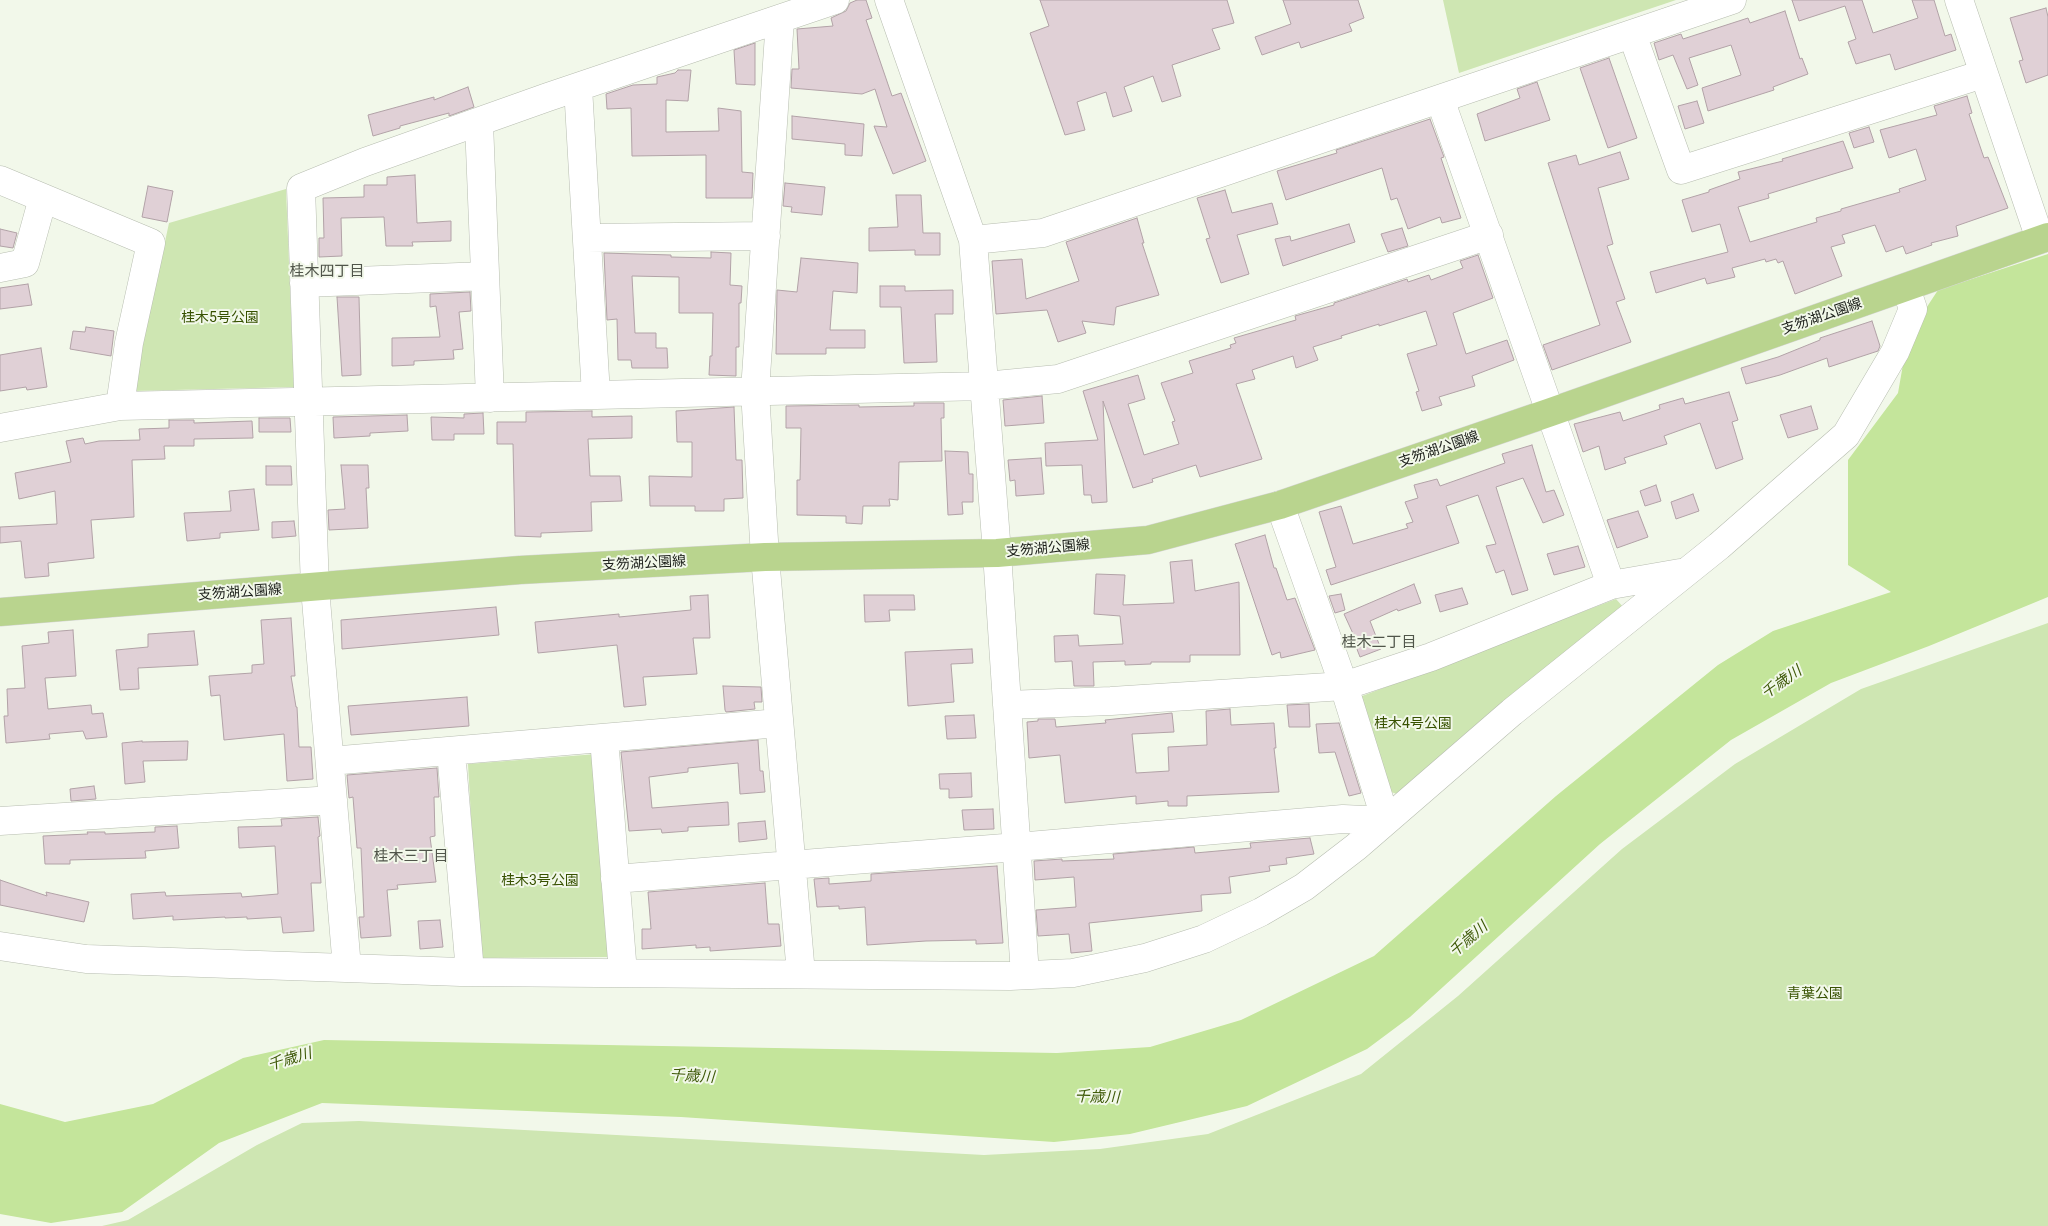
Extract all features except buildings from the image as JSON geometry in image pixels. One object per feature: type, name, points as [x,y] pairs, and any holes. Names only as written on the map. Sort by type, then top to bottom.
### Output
[{"type":"main road","name":"支笏湖公園線","points":[[0,612],[316,588],[520,570],[765,558],[997,553],[1148,540],[1280,505],[1906,288],[2044,238]]},
{"type":"street","points":[[347,968],[316,588],[300,188],[365,162],[578,87],[835,0]]},
{"type":"street","points":[[890,0],[973,240],[997,553],[1025,975]]},
{"type":"street","points":[[973,240],[1043,233],[1732,0]]},
{"type":"street","points":[[1958,0],[1983,74],[2044,238]]},
{"type":"street","points":[[780,18],[755,391],[765,558],[801,974]]},
{"type":"street","points":[[1632,34],[1680,170],[1983,74]]},
{"type":"street","points":[[578,87],[596,395]]},
{"type":"street","points":[[1440,99],[1611,585]]},
{"type":"street","points":[[479,123],[490,398]]},
{"type":"street","points":[[0,180],[151,243],[129,343],[120,406]]},
{"type":"street","points":[[0,268],[25,263],[43,198]]},
{"type":"street","points":[[0,428],[120,406],[984,386],[1058,379],[1489,235]]},
{"type":"street","points":[[587,238],[766,236]]},
{"type":"street","points":[[304,283],[485,276]]},
{"type":"street","points":[[0,946],[86,959],[470,972],[1025,975],[1073,973],[1145,958],[1204,939],[1261,912],[1304,887],[1356,847],[1512,712],[1719,546],[1846,435],[1895,352],[1914,309],[1906,288]]},
{"type":"street","points":[[1280,505],[1344,686],[1386,821]]},
{"type":"street","points":[[1007,705],[1111,701],[1344,686],[1431,657],[1611,585],[1684,573]]},
{"type":"street","points":[[330,761],[779,723]]},
{"type":"street","points":[[604,738],[622,973]]},
{"type":"street","points":[[451,751],[470,972]]},
{"type":"street","points":[[0,821],[333,800]]},
{"type":"street","points":[[615,879],[1343,819],[1386,821]]},
{"type":"green space","points":[[1443,0],[1676,0],[1459,73]]},
{"type":"green space","name":"桂木5号公園","points":[[286,189],[294,387],[133,391],[169,223]]},
{"type":"green space","name":"桂木4号公園","points":[[1616,599],[1624,608],[1397,794],[1388,791],[1357,698]]},
{"type":"green space","name":"青葉公園","points":[[2048,623],[2048,1226],[102,1226],[128,1220],[257,1145],[302,1123],[359,1121],[984,1155],[1100,1149],[1208,1134],[1361,1074],[1458,996],[1622,849],[1735,764],[1861,689]]},
{"type":"green space","name":"桂木3号公園","points":[[597,754],[609,957],[479,958],[468,764]]},
{"type":"water","name":"千歳川","points":[[2048,254],[2048,597],[1929,646],[1831,683],[1731,740],[1600,844],[1410,1017],[1367,1049],[1247,1106],[1130,1134],[1054,1142],[681,1117],[322,1103],[219,1143],[122,1212],[51,1223],[0,1214],[0,1104],[65,1122],[153,1104],[243,1058],[324,1040],[1057,1053],[1150,1047],[1241,1020],[1374,956],[1556,796],[1718,665],[1773,631],[1891,592],[1848,565],[1848,460],[1898,393],[1908,336],[1938,290]]},
{"type":"district","name":"桂木四丁目","points":[[327,272]]},
{"type":"district","name":"桂木二丁目","points":[[1379,643]]},
{"type":"district","name":"桂木三丁目","points":[[411,857]]}]
